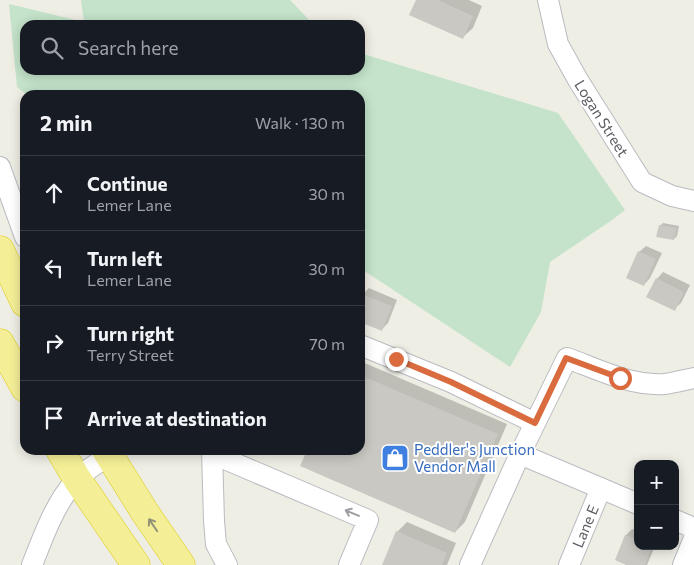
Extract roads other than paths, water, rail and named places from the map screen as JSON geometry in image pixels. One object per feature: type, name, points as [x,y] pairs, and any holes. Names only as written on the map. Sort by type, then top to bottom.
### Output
[{"type":"highway","points":[[0,250],[20,292]]},
{"type":"highway","points":[[0,342],[20,379]]},
{"type":"highway","points":[[63,455],[77,479],[136,565]]},
{"type":"highway","points":[[112,455],[144,511],[181,565]]},
{"type":"street","name":"Logan Street","points":[[548,0],[558,44],[642,182],[672,196],[694,201]]},
{"type":"street","points":[[0,167],[20,223]]},
{"type":"street","points":[[365,347],[451,382],[527,418]]},
{"type":"street","points":[[470,565],[520,454],[527,418],[566,358],[620,378],[641,383],[664,384],[694,378]]},
{"type":"street","points":[[520,454],[634,502]]},
{"type":"street","points":[[32,565],[67,490],[77,479],[106,455]]},
{"type":"street","points":[[212,455],[216,544],[227,565]]},
{"type":"street","points":[[219,455],[368,520],[349,565]]},
{"type":"street","name":"Lane E","points":[[569,565],[601,488]]},
{"type":"street","points":[[679,522],[694,528]]},
{"type":"street","points":[[683,565],[694,538]]},
{"type":"place","name":"Peddler's Junction Vendor Mall","points":[[395,458]]}]
